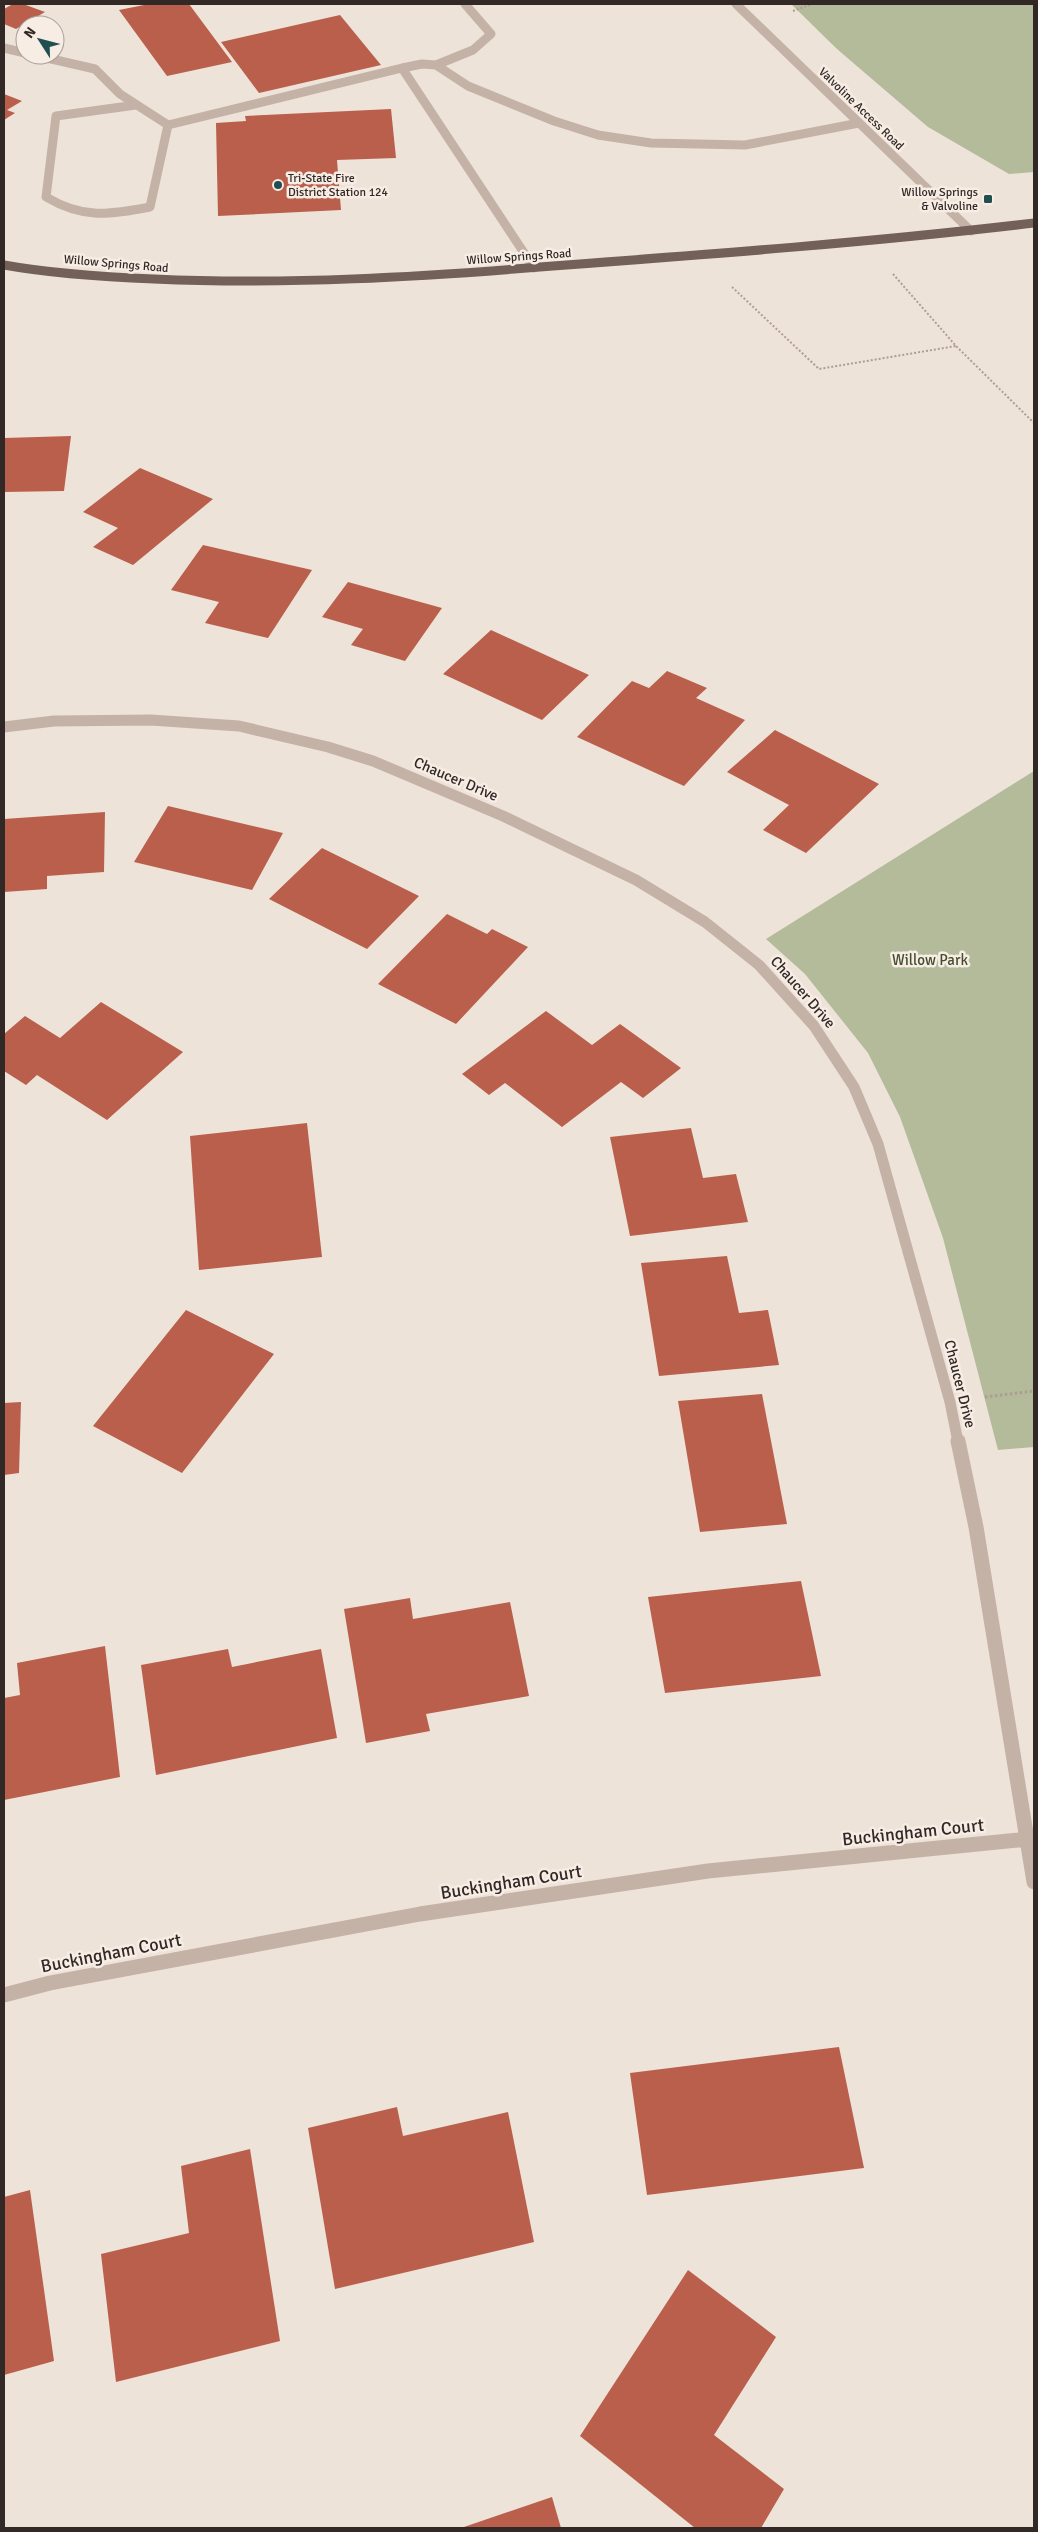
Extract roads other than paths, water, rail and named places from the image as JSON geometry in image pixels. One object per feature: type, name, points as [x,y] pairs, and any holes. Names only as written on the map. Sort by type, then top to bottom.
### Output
[{"type":"main road","name":"Willow Springs Road","points":[[6,268],[104,276],[250,283],[380,278],[701,257],[971,231],[1034,223]]},
{"type":"street","points":[[65,62],[95,68],[120,94],[168,125],[402,68],[422,64],[436,64],[473,50],[490,34],[465,4]]},
{"type":"street","name":"Valvoline Access Road","points":[[736,4],[971,231]]},
{"type":"street","points":[[436,64],[468,86],[554,121],[598,135],[651,143],[745,145],[859,123]]},
{"type":"street","points":[[402,68],[534,268]]},
{"type":"street","points":[[136,105],[56,116],[46,196],[66,209],[111,215],[150,207],[168,125]]},
{"type":"street","name":"Chaucer Drive","points":[[4,727],[54,721],[151,720],[239,726],[328,747],[373,761],[512,821],[636,880],[705,922],[759,965],[808,1019],[854,1086],[878,1144],[950,1402],[976,1527],[1034,1882]]},
{"type":"street","name":"Buckingham Court","points":[[4,1995],[50,1983],[439,1911],[708,1871],[1028,1839]]},
{"type":"place","name":"Tri-State Fire District Station 124","points":[[278,185]]},
{"type":"place","name":"Willow Springs & Valvoline","points":[[988,199]]},
{"type":"park label","name":"Willow Park","points":[[930,960]]}]
